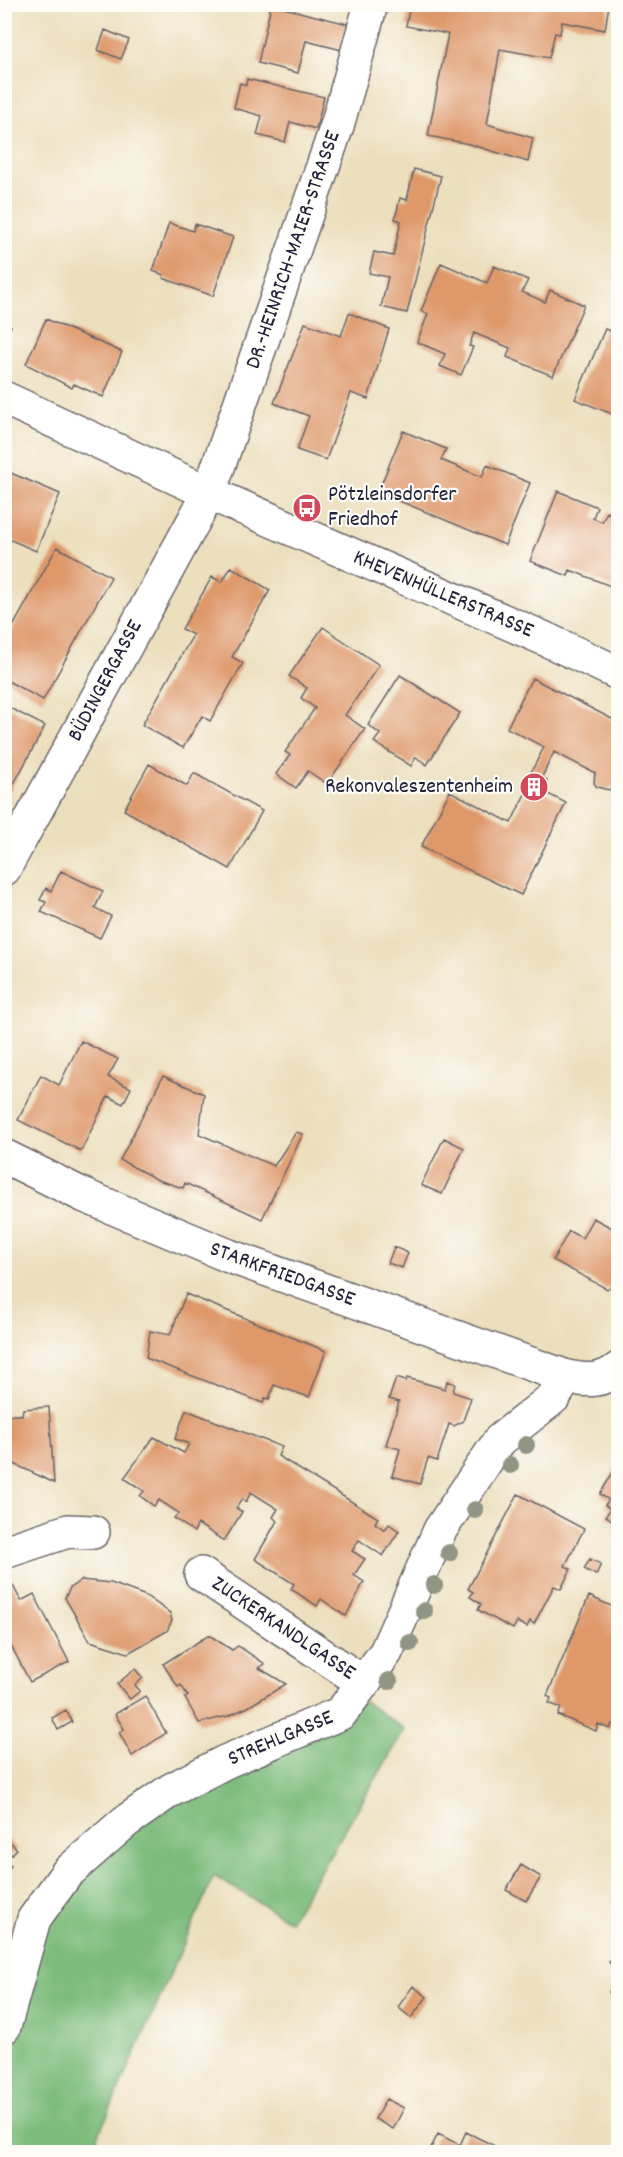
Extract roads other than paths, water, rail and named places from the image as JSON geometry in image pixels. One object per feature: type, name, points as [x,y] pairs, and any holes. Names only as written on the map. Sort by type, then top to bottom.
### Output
[{"type":"street","name":"DR.-HEINRICH-MAIER-STRASSE","points":[[208,493],[337,126],[371,4]]},
{"type":"street","name":"KHEVENHÜLLERSTRASSE","points":[[4,398],[208,493],[543,638],[618,674]]},
{"type":"street","name":"BÜDINGERGASSE","points":[[4,869],[208,493]]},
{"type":"street","name":"STARKFRIEDGASSE","points":[[4,1156],[85,1196],[229,1256],[567,1377]]},
{"type":"street","points":[[567,1377],[590,1382],[606,1378],[618,1369]]},
{"type":"street","name":"STREHLGASSE","points":[[4,2027],[34,1919],[67,1873],[125,1822],[171,1790],[225,1762],[341,1713],[386,1652],[446,1521],[500,1440],[553,1398],[567,1377]]},
{"type":"street","points":[[4,1552],[68,1531],[93,1532]]},
{"type":"street","name":"ZUCKERKANDLGASSE","points":[[201,1574],[364,1683]]},
{"type":"place","name":"Pötzleinsdorfer Friedhof","points":[[307,508]]},
{"type":"place","name":"Rekonvaleszentenheim","points":[[534,787]]}]
